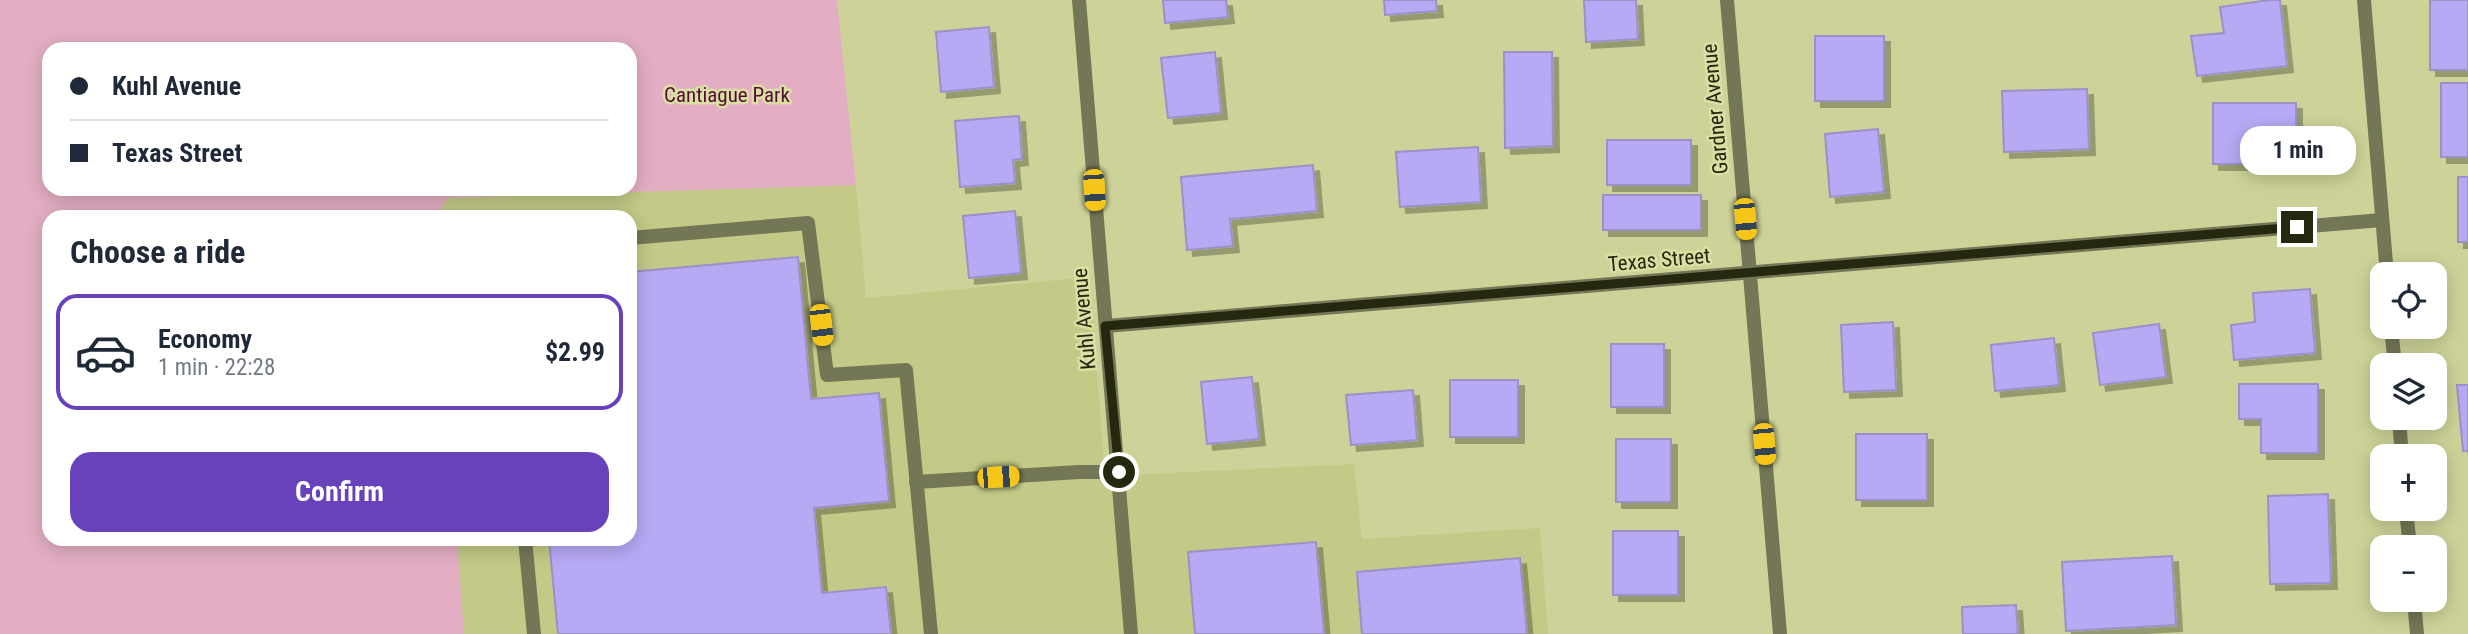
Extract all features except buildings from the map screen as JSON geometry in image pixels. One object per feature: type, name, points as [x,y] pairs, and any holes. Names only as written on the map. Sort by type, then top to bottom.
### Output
[{"type":"street","name":"Kuhl Avenue","points":[[1079,0],[1131,634]]},
{"type":"street","name":"Gardner Avenue","points":[[1727,0],[1780,634]]},
{"type":"street","points":[[2364,0],[2386,262]]},
{"type":"street","name":"Texas Street","points":[[1105,326],[2382,220]]},
{"type":"street","points":[[637,237],[808,223],[827,375],[906,370],[931,634]]},
{"type":"street","points":[[916,482],[1119,472]]},
{"type":"street","points":[[526,546],[534,634]]},
{"type":"street","points":[[2415,612],[2417,634]]},
{"type":"shaded area","points":[[856,185],[866,298],[1090,277],[1105,476],[1354,464],[1362,539],[1540,528],[1548,634],[464,634],[458,546],[637,546],[637,210],[430,210],[429,199],[637,196],[637,192]]},
{"type":"green space","name":"Cantiague Park","points":[[0,0],[837,0],[856,185],[637,192],[637,42],[42,42],[42,196],[511,196],[448,198],[440,210],[42,210],[42,546],[458,546],[464,634],[0,634]]},
{"type":"route","points":[[1119,472],[1105,326],[2297,227]]}]
